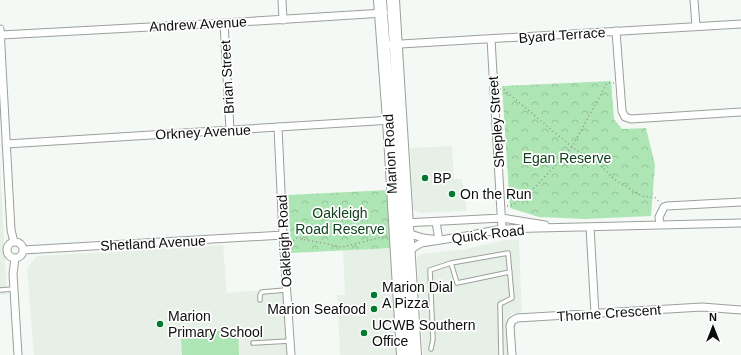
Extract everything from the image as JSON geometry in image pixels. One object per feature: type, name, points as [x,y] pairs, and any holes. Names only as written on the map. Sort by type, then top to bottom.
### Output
[{"type":"main road","name":"Marion Road","points":[[380,0],[384,46],[395,120],[407,228],[415,355]]},
{"type":"main road","name":"Marion Road","points":[[393,0],[396,45],[394,224],[403,355]]},
{"type":"street","points":[[282,0],[283,20]]},
{"type":"street","points":[[694,0],[696,26]]},
{"type":"street","name":"Andrew Avenue","points":[[0,32],[224,23],[394,13]]},
{"type":"street","name":"Brian Street","points":[[224,23],[230,130]]},
{"type":"street","name":"Byard Terrace","points":[[384,46],[741,24]]},
{"type":"street","points":[[616,31],[622,111],[627,119],[741,112]]},
{"type":"street","points":[[0,32],[11,230],[14,242]]},
{"type":"street","name":"Shepley Street","points":[[491,39],[502,230]]},
{"type":"street","name":"Orkney Avenue","points":[[6,144],[395,120]]},
{"type":"street","name":"Oakleigh Road","points":[[278,127],[291,355]]},
{"type":"street","points":[[660,225],[659,217],[664,207],[667,206],[741,202]]},
{"type":"street","name":"Quick Road","points":[[407,228],[436,222],[502,218],[561,227]]},
{"type":"street","name":"Quick Road","points":[[436,222],[439,240]]},
{"type":"street","name":"Quick Road","points":[[408,250],[421,243],[502,230],[561,227],[741,223]]},
{"type":"street","name":"Quick Road","points":[[394,224],[407,228],[423,238],[439,240]]},
{"type":"street","points":[[590,227],[595,314]]},
{"type":"street","name":"Shetland Avenue","points":[[23,250],[283,235]]},
{"type":"street","points":[[14,242],[20,244],[23,250],[20,256],[15,258]]},
{"type":"street","points":[[14,242],[10,244],[8,251],[11,256],[15,258]]},
{"type":"street","points":[[15,258],[13,274],[18,355]]},
{"type":"street","name":"Thorne Crescent","points":[[512,355],[510,326],[512,321],[517,318],[702,307],[741,310]]},
{"type":"lane","points":[[431,349],[433,339],[430,270],[452,263],[508,253],[512,298],[500,304],[500,355]]},
{"type":"lane","points":[[452,263],[457,283],[510,272]]},
{"type":"lane","points":[[0,290],[14,289]]},
{"type":"lane","points":[[260,300],[260,295],[262,292],[287,290]]},
{"type":"lane","points":[[253,343],[290,341]]},
{"type":"path","points":[[501,206],[513,205],[536,186],[572,147],[607,84],[619,83]]},
{"type":"path","points":[[494,89],[503,88],[572,147],[586,156],[596,160],[615,180],[642,196],[656,198],[664,207]]},
{"type":"path","points":[[284,247],[297,238],[342,247],[386,236],[396,241]]},
{"type":"shaded area","points":[[452,146],[454,179],[462,179],[467,211],[419,213],[413,209],[410,148]]},
{"type":"shaded area","points":[[0,161],[7,295],[0,295]]},
{"type":"shaded area","points":[[505,240],[519,240],[522,313],[513,313],[509,317],[507,323],[508,355],[423,355],[417,257],[422,254],[466,249]]},
{"type":"shaded area","name":"Marion Primary School","points":[[223,245],[227,293],[286,288],[290,355],[34,355],[27,268],[37,256]]},
{"type":"shaded area","points":[[392,248],[398,355],[340,355],[337,295],[345,295],[343,250]]},
{"type":"green space","name":"Egan Reserve","points":[[611,81],[614,119],[622,129],[646,128],[655,165],[651,216],[585,219],[539,217],[510,208],[502,86]]},
{"type":"green space","name":"Oakleigh Road Reserve","points":[[389,190],[392,248],[291,253],[288,195]]},
{"type":"green space","points":[[238,330],[239,355],[182,355],[181,333]]},
{"type":"place","name":"BP","points":[[425,178]]},
{"type":"place","name":"On the Run","points":[[452,194]]},
{"type":"place","name":"Marion Dial A Pizza","points":[[374,295]]},
{"type":"place","name":"Marion Seafood","points":[[374,309]]},
{"type":"place","name":"Marion Primary School","points":[[160,324]]},
{"type":"place","name":"UCWB Southern Office","points":[[364,333]]}]
